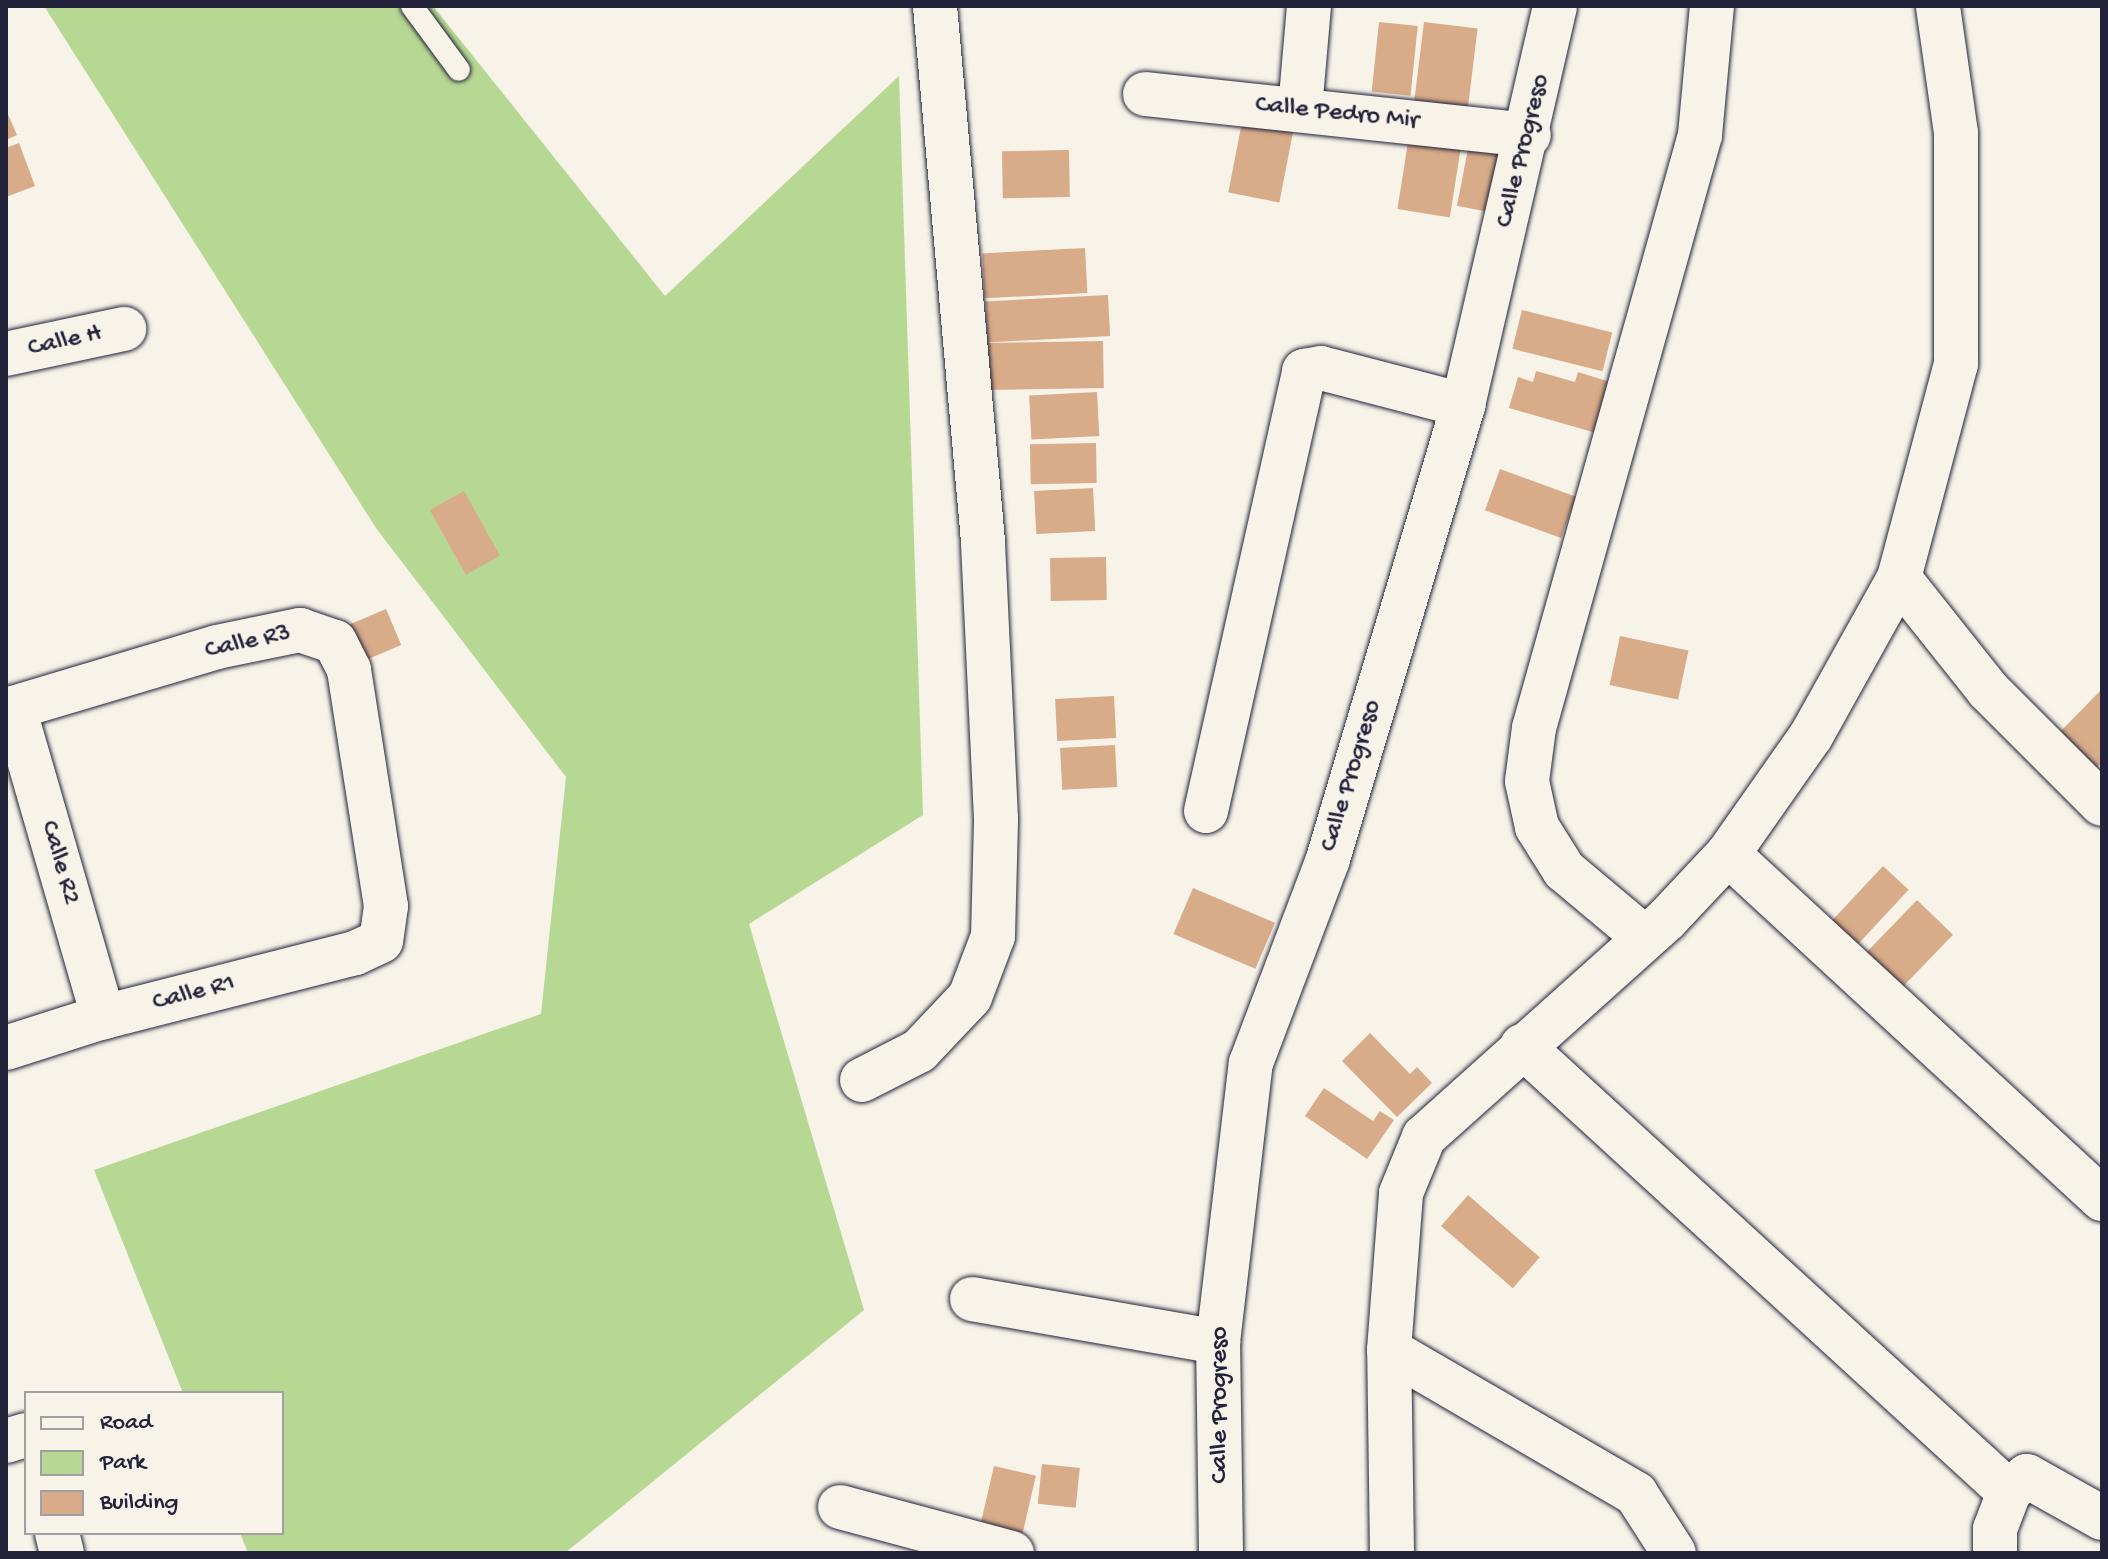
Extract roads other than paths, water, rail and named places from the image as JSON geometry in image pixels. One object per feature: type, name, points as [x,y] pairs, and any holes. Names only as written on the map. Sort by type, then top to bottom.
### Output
[{"type":"street","points":[[862,1080],[919,1051],[970,997],[993,936],[996,819],[983,541],[935,6]]},
{"type":"street","points":[[1300,109],[1309,6]]},
{"type":"street","name":"Calle Progreso","points":[[1221,1553],[1218,1342],[1251,1063],[1328,859],[1463,405],[1529,135],[1555,6]]},
{"type":"street","points":[[1645,938],[1564,870],[1537,827],[1527,781],[1534,728],[1700,135],[1712,6]]},
{"type":"street","points":[[1392,1553],[1389,1350],[1401,1193],[1424,1137],[1645,938],[1728,854],[1811,736],[1899,578],[1956,364],[1956,133],[1938,6]]},
{"type":"street","name":"Calle Pedro Mir","points":[[1145,94],[1529,135]]},
{"type":"street","name":"Calle H","points":[[6,354],[124,329]]},
{"type":"street","points":[[1206,811],[1304,371],[1321,368],[1463,405]]},
{"type":"street","points":[[1899,578],[1988,690],[2102,804]]},
{"type":"street","name":"Calle R3","points":[[10,709],[217,647],[300,630],[335,642],[349,670],[386,906],[381,941]]},
{"type":"street","name":"Calle R2","points":[[10,709],[103,1017]]},
{"type":"street","points":[[1728,854],[2102,1199]]},
{"type":"street","name":"Calle R1","points":[[6,1048],[103,1017],[355,953],[381,941]]},
{"type":"street","points":[[1522,1046],[2009,1492]]},
{"type":"street","points":[[972,1299],[1218,1342]]},
{"type":"street","points":[[1389,1350],[1636,1494],[1674,1553]]},
{"type":"street","points":[[1995,1553],[1995,1529],[2009,1492],[2027,1476],[2102,1518]]},
{"type":"street","points":[[840,1507],[1012,1553]]},
{"type":"lane","points":[[412,6],[459,70]]}]
